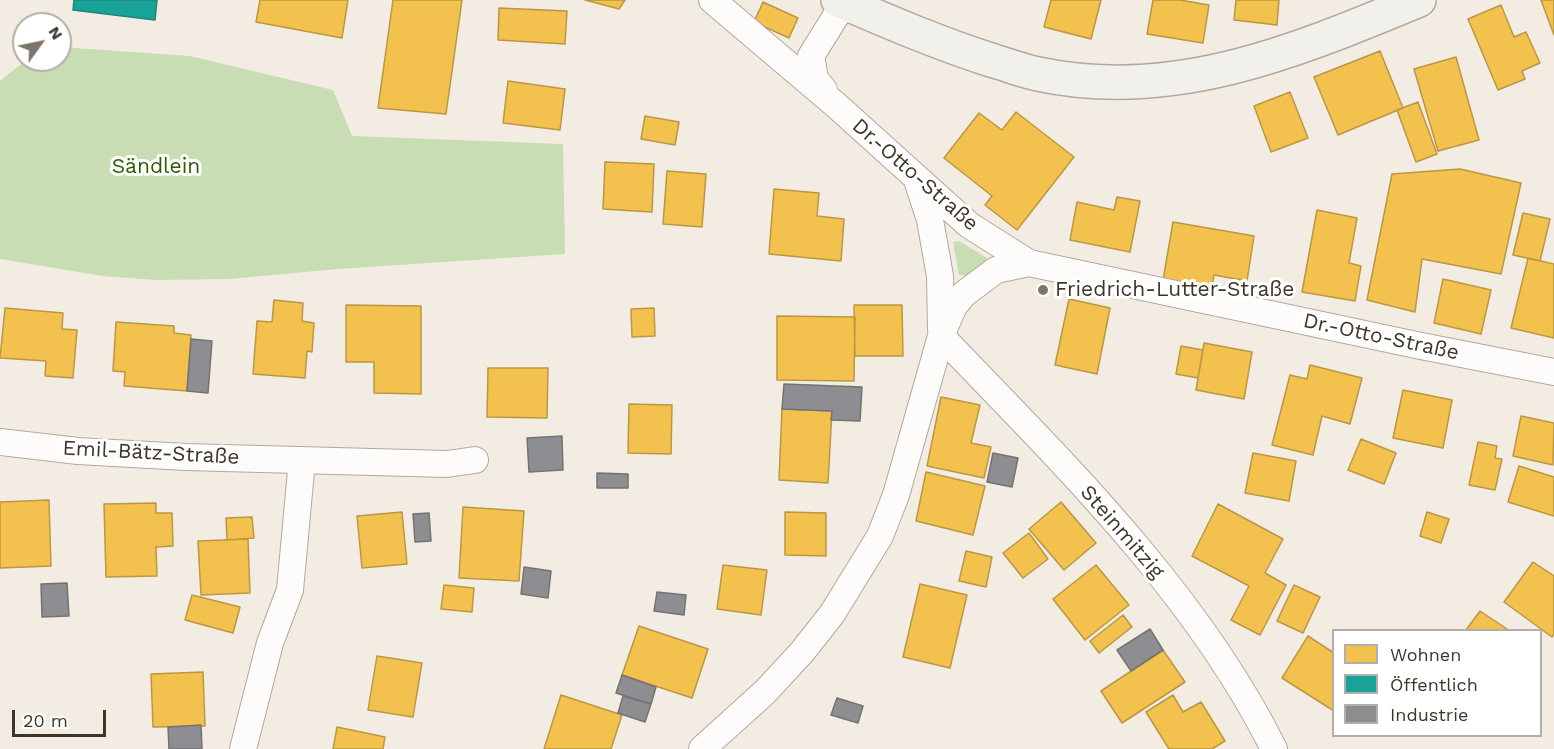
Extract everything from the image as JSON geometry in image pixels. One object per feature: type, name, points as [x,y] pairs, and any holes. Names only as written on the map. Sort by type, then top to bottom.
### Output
[{"type":"street","name":"Dr.-Otto-Straße","points":[[712,0],[837,106],[969,225],[1029,263],[1554,372]]},
{"type":"street","points":[[841,1],[946,46],[1037,74],[1094,82],[1139,83],[1191,77],[1245,66],[1333,36],[1419,0]]},
{"type":"street","name":"Dr.-Otto-Straße","points":[[837,106],[815,79],[810,60],[841,1]]},
{"type":"street","points":[[916,178],[930,220],[940,276],[941,336]]},
{"type":"street","points":[[702,749],[765,692],[802,652],[832,614],[880,536],[896,495],[941,336],[954,306],[964,294],[996,270],[1029,263]]},
{"type":"street","name":"Steinmitzig","points":[[941,336],[1025,423],[1118,525],[1176,595],[1232,671],[1274,749]]},
{"type":"street","name":"Emil-Bätz-Straße","points":[[0,442],[78,452],[186,457],[447,464],[476,460]]},
{"type":"street","points":[[243,749],[270,644],[290,590],[302,460]]},
{"type":"green space","name":"Sändlein","points":[[72,48],[190,56],[333,90],[352,136],[563,144],[565,254],[338,269],[229,279],[156,280],[102,276],[0,259],[0,81],[12,71],[72,72]]},
{"type":"green space","points":[[959,241],[987,258],[988,262],[968,276],[959,275],[953,242]]},
{"type":"building: Wohnen","points":[[260,0],[348,0],[342,38],[256,22]]},
{"type":"building: Wohnen","points":[[393,0],[462,0],[446,114],[378,108]]},
{"type":"building: Wohnen","points":[[585,0],[625,0],[619,9]]},
{"type":"building: Wohnen","points":[[1051,0],[1101,0],[1091,39],[1044,27]]},
{"type":"building: Wohnen","points":[[1153,0],[1180,0],[1209,5],[1203,43],[1147,34]]},
{"type":"building: Wohnen","points":[[1236,0],[1279,0],[1277,25],[1234,20]]},
{"type":"building: Wohnen","points":[[1541,0],[1554,0],[1554,35]]},
{"type":"building: Wohnen","points":[[763,2],[798,18],[789,38],[754,22]]},
{"type":"building: Wohnen","points":[[1501,5],[1514,37],[1526,32],[1540,63],[1522,71],[1525,79],[1498,90],[1468,19]]},
{"type":"building: Wohnen","points":[[499,8],[567,11],[565,44],[498,40]]},
{"type":"building: Wohnen","points":[[1380,51],[1403,108],[1338,135],[1314,77]]},
{"type":"building: Wohnen","points":[[1456,57],[1479,140],[1438,151],[1414,69]]},
{"type":"building: Wohnen","points":[[508,81],[565,89],[560,130],[503,123]]},
{"type":"building: Wohnen","points":[[1290,92],[1308,138],[1271,152],[1254,106]]},
{"type":"building: Wohnen","points":[[1418,102],[1437,154],[1416,162],[1397,110]]},
{"type":"building: Wohnen","points":[[1016,112],[1074,157],[1017,230],[985,205],[992,196],[944,158],[979,113],[1002,130]]},
{"type":"building: Wohnen","points":[[645,116],[679,122],[675,145],[641,139]]},
{"type":"building: Wohnen","points":[[605,162],[654,164],[652,212],[603,209]]},
{"type":"building: Wohnen","points":[[1460,169],[1521,183],[1501,274],[1422,259],[1415,312],[1367,300],[1392,174]]},
{"type":"building: Wohnen","points":[[667,171],[706,174],[702,227],[663,224]]},
{"type":"building: Wohnen","points":[[774,189],[819,193],[817,216],[844,219],[841,261],[769,254]]},
{"type":"building: Wohnen","points":[[1117,197],[1140,201],[1130,252],[1070,240],[1077,202],[1114,210]]},
{"type":"building: Wohnen","points":[[1317,210],[1357,218],[1349,263],[1361,266],[1355,301],[1302,292]]},
{"type":"building: Wohnen","points":[[1523,213],[1550,219],[1540,261],[1513,255]]},
{"type":"building: Wohnen","points":[[1173,222],[1254,236],[1247,281],[1214,275],[1212,288],[1163,280]]},
{"type":"building: Wohnen","points":[[1528,258],[1554,264],[1554,338],[1511,328]]},
{"type":"building: Wohnen","points":[[1443,279],[1491,290],[1481,334],[1434,323]]},
{"type":"building: Wohnen","points":[[1069,299],[1110,308],[1097,374],[1055,365]]},
{"type":"building: Wohnen","points":[[274,300],[303,303],[302,321],[314,323],[312,352],[307,351],[305,378],[253,374],[257,321],[272,322]]},
{"type":"building: Wohnen","points":[[346,305],[421,306],[421,394],[374,393],[374,362],[346,362]]},
{"type":"building: Wohnen","points":[[854,305],[902,305],[903,356],[855,356]]},
{"type":"building: Wohnen","points":[[5,308],[63,313],[62,329],[77,330],[73,378],[45,376],[46,361],[0,358]]},
{"type":"building: Wohnen","points":[[654,308],[655,336],[632,337],[631,309]]},
{"type":"building: Wohnen","points":[[777,316],[855,317],[854,381],[777,380]]},
{"type":"building: Wohnen","points":[[116,322],[174,326],[174,333],[191,335],[187,391],[124,386],[125,372],[113,371]]},
{"type":"building: Wohnen","points":[[1204,343],[1252,352],[1244,399],[1196,390]]},
{"type":"building: Wohnen","points":[[1181,346],[1203,350],[1198,378],[1176,374]]},
{"type":"building: Wohnen","points":[[1310,365],[1362,378],[1350,424],[1322,416],[1313,455],[1272,445],[1290,375],[1307,379]]},
{"type":"building: Wohnen","points":[[488,368],[548,368],[547,418],[487,417]]},
{"type":"building: Wohnen","points":[[1403,390],[1452,400],[1443,448],[1393,438]]},
{"type":"building: Wohnen","points":[[941,397],[980,405],[971,443],[991,447],[984,478],[927,466]]},
{"type":"building: Wohnen","points":[[629,404],[672,405],[671,454],[628,453]]},
{"type":"building: Wohnen","points":[[782,409],[832,411],[828,483],[779,480]]},
{"type":"building: Wohnen","points":[[1521,416],[1554,423],[1553,465],[1513,456]]},
{"type":"building: Wohnen","points":[[1361,439],[1396,453],[1384,484],[1348,470]]},
{"type":"building: Wohnen","points":[[1478,442],[1497,446],[1495,458],[1502,459],[1495,490],[1469,485]]},
{"type":"building: Wohnen","points":[[1253,453],[1296,461],[1289,501],[1245,493]]},
{"type":"building: Wohnen","points":[[1519,466],[1554,477],[1554,516],[1508,502]]},
{"type":"building: Wohnen","points":[[926,472],[985,486],[973,535],[916,521]]},
{"type":"building: Wohnen","points":[[49,500],[51,566],[0,568],[0,502]]},
{"type":"building: Wohnen","points":[[1061,502],[1096,543],[1064,570],[1029,529]]},
{"type":"building: Wohnen","points":[[156,503],[156,513],[172,513],[173,546],[156,547],[157,576],[106,577],[104,504]]},
{"type":"building: Wohnen","points":[[1218,504],[1283,539],[1265,573],[1286,585],[1260,635],[1231,620],[1249,586],[1192,556]]},
{"type":"building: Wohnen","points":[[463,507],[524,511],[519,581],[459,578]]},
{"type":"building: Wohnen","points":[[402,512],[407,564],[362,568],[357,516]]},
{"type":"building: Wohnen","points":[[785,512],[826,513],[826,556],[785,555]]},
{"type":"building: Wohnen","points":[[1427,512],[1449,519],[1441,543],[1420,536]]},
{"type":"building: Wohnen","points":[[252,517],[254,538],[227,540],[226,518]]},
{"type":"building: Wohnen","points":[[1029,533],[1048,559],[1023,578],[1003,553]]},
{"type":"building: Wohnen","points":[[248,539],[250,593],[201,595],[198,541]]},
{"type":"building: Wohnen","points":[[966,551],[992,557],[986,587],[959,581]]},
{"type":"building: Wohnen","points":[[1533,562],[1554,576],[1554,634],[1552,637],[1542,629],[1504,602]]},
{"type":"building: Wohnen","points":[[723,565],[767,570],[761,615],[717,609]]},
{"type":"building: Wohnen","points":[[1096,565],[1129,605],[1085,640],[1053,599]]},
{"type":"building: Wohnen","points":[[920,584],[967,595],[950,668],[903,657]]},
{"type":"building: Wohnen","points":[[444,585],[474,588],[472,612],[441,609]]},
{"type":"building: Wohnen","points":[[1294,585],[1320,597],[1303,633],[1277,621]]},
{"type":"building: Wohnen","points":[[192,595],[240,607],[233,633],[185,620]]},
{"type":"building: Wohnen","points":[[1480,611],[1507,629],[1467,629]]},
{"type":"building: Wohnen","points":[[1123,615],[1132,627],[1099,653],[1090,641]]},
{"type":"building: Wohnen","points":[[639,626],[708,649],[692,698],[622,675]]},
{"type":"building: Wohnen","points":[[1308,636],[1332,652],[1332,710],[1282,678]]},
{"type":"building: Wohnen","points":[[1163,650],[1185,682],[1122,723],[1101,691]]},
{"type":"building: Wohnen","points":[[377,656],[422,663],[413,717],[368,710]]},
{"type":"building: Wohnen","points":[[203,672],[205,726],[153,727],[151,674]]},
{"type":"building: Wohnen","points":[[561,695],[622,715],[611,749],[544,749]]},
{"type":"building: Wohnen","points":[[1173,695],[1183,712],[1201,702],[1225,741],[1212,749],[1169,749],[1146,712]]},
{"type":"building: Wohnen","points":[[337,727],[385,737],[383,749],[333,749]]},
{"type":"building: Öffentlich","points":[[74,0],[157,0],[155,20],[73,10]]},
{"type":"building: Industrie","points":[[191,339],[212,341],[208,393],[187,391]]},
{"type":"building: Industrie","points":[[784,384],[862,387],[860,421],[831,420],[832,411],[782,409]]},
{"type":"building: Industrie","points":[[562,436],[563,470],[529,472],[527,438]]},
{"type":"building: Industrie","points":[[993,453],[1018,458],[1012,487],[987,482]]},
{"type":"building: Industrie","points":[[597,473],[628,474],[628,488],[597,488]]},
{"type":"building: Industrie","points":[[429,513],[431,541],[415,542],[413,514]]},
{"type":"building: Industrie","points":[[524,567],[551,571],[548,598],[521,594]]},
{"type":"building: Industrie","points":[[67,583],[69,616],[42,617],[41,584]]},
{"type":"building: Industrie","points":[[657,592],[686,595],[684,615],[654,611]]},
{"type":"building: Industrie","points":[[1150,629],[1163,650],[1131,671],[1117,650]]},
{"type":"building: Industrie","points":[[622,675],[656,687],[651,704],[616,693]]},
{"type":"building: Industrie","points":[[623,696],[651,704],[645,722],[618,713]]},
{"type":"building: Industrie","points":[[837,698],[863,706],[858,723],[831,715]]},
{"type":"building: Industrie","points":[[201,725],[202,749],[169,749],[168,727]]},
{"type":"place","name":"Friedrich-Lutter-Straße","points":[[1043,290]]}]
